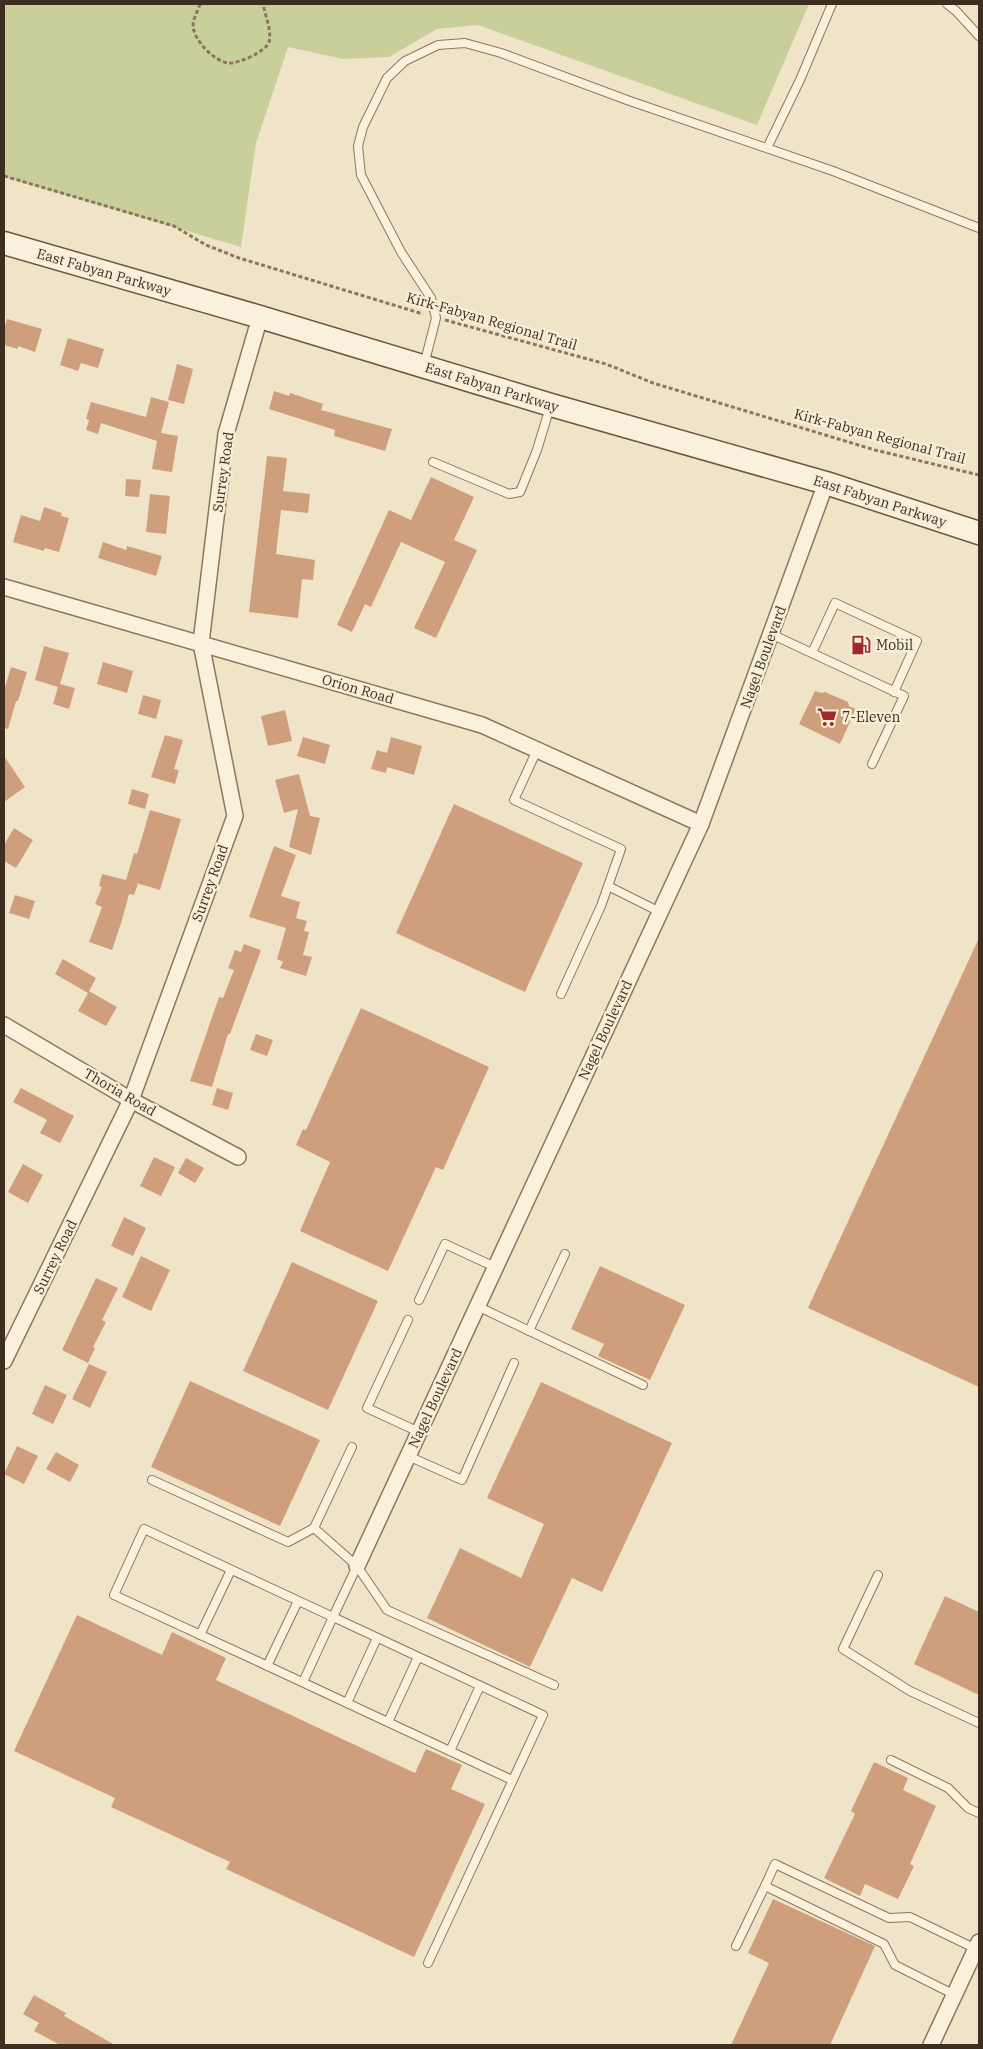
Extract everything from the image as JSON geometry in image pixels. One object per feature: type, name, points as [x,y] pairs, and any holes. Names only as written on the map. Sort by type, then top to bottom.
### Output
[{"type":"main road","name":"East Fabyan Parkway","points":[[4,243],[260,317],[551,405],[826,483],[979,533]]},
{"type":"street","name":"Surrey Road","points":[[4,1362],[131,1100],[235,816],[201,643],[226,434],[260,317]]},
{"type":"street","name":"Nagel Boulevard","points":[[357,1566],[701,824],[826,483]]},
{"type":"street","name":"Orion Road","points":[[4,587],[482,725],[701,824]]},
{"type":"street","name":"Thoria Road","points":[[4,1025],[131,1100],[238,1157]]},
{"type":"street","points":[[932,2045],[978,1945]]},
{"type":"lane","points":[[766,148],[800,80],[832,4]]},
{"type":"lane","points":[[947,4],[979,36]]},
{"type":"lane","points":[[424,367],[436,318],[431,298],[401,252],[361,175],[358,146],[363,127],[387,78],[405,60],[438,46],[465,43],[501,53],[627,100],[833,171],[979,228]]},
{"type":"lane","points":[[433,462],[509,494],[520,492],[537,450],[551,405]]},
{"type":"lane","points":[[812,653],[834,603],[917,641],[894,692]]},
{"type":"lane","points":[[771,634],[904,696],[872,764]]},
{"type":"lane","points":[[538,750],[514,800],[621,849],[608,886],[561,994]]},
{"type":"lane","points":[[608,886],[660,912]]},
{"type":"lane","points":[[419,1300],[445,1244],[495,1267]]},
{"type":"lane","points":[[529,1331],[565,1254]]},
{"type":"lane","points":[[477,1306],[642,1385]]},
{"type":"lane","points":[[408,1320],[367,1408],[419,1432]]},
{"type":"lane","points":[[408,1456],[462,1480],[514,1363]]},
{"type":"lane","points":[[152,1480],[288,1542],[314,1528],[352,1447]]},
{"type":"lane","points":[[314,1528],[357,1566],[387,1610],[554,1685]]},
{"type":"lane","points":[[428,1963],[543,1715],[144,1529],[114,1595],[512,1780]]},
{"type":"lane","points":[[303,1682],[357,1566]]},
{"type":"lane","points":[[200,1635],[231,1570]]},
{"type":"lane","points":[[878,1575],[843,1649],[910,1691],[979,1723]]},
{"type":"lane","points":[[268,1666],[298,1601]]},
{"type":"lane","points":[[347,1703],[377,1638]]},
{"type":"lane","points":[[388,1722],[418,1657]]},
{"type":"lane","points":[[450,1751],[480,1686]]},
{"type":"lane","points":[[891,1760],[948,1788],[968,1808],[979,1813]]},
{"type":"lane","points":[[736,1946],[775,1864],[889,1918],[910,1917],[978,1945]]},
{"type":"lane","points":[[765,1886],[884,1944],[895,1965],[955,1995]]},
{"type":"path","points":[[200,4],[193,20],[195,35],[214,56],[222,61],[231,63],[263,51],[268,46],[270,36],[263,4]]},
{"type":"path","name":"Kirk-Fabyan Regional Trail","points":[[4,176],[174,226],[206,245],[239,258],[436,318],[606,364],[653,383],[875,450],[979,475]]},
{"type":"green space","points":[[4,4],[809,4],[757,125],[478,25],[437,29],[389,57],[343,59],[288,47],[256,143],[241,247],[4,177]]},
{"type":"building","points":[[7,319],[42,329],[35,352],[18,346],[18,349],[4,345],[4,329]]},
{"type":"building","points":[[68,338],[104,349],[98,368],[81,363],[78,371],[60,365]]},
{"type":"building","points":[[177,364],[193,369],[184,404],[168,400]]},
{"type":"building","points":[[274,391],[289,396],[290,393],[323,404],[321,410],[392,429],[385,451],[334,436],[335,430],[269,409]]},
{"type":"building","points":[[151,397],[169,402],[161,433],[178,436],[172,472],[152,469],[157,441],[101,423],[98,434],[86,430],[89,420],[86,419],[91,402],[146,417]]},
{"type":"building","points":[[267,456],[287,458],[283,491],[310,494],[308,513],[281,510],[276,554],[315,560],[313,580],[302,579],[298,618],[249,612]]},
{"type":"building","points":[[431,477],[474,497],[454,540],[477,550],[436,638],[414,628],[445,562],[401,542],[371,607],[365,604],[352,632],[337,625],[389,510],[411,520]]},
{"type":"building","points":[[126,479],[141,480],[139,497],[125,496]]},
{"type":"building","points":[[150,494],[170,496],[166,534],[146,532]]},
{"type":"building","points":[[44,507],[62,513],[61,516],[69,518],[59,552],[45,548],[44,551],[13,542],[21,515],[40,521]]},
{"type":"building","points":[[103,542],[126,550],[127,546],[162,556],[156,576],[98,558]]},
{"type":"building","points":[[44,646],[69,653],[60,684],[75,688],[69,709],[53,704],[58,687],[35,680]]},
{"type":"building","points":[[103,662],[133,671],[127,693],[97,684]]},
{"type":"building","points":[[11,667],[27,672],[8,729],[4,728],[4,691]]},
{"type":"building","name":"7-Eleven","points":[[815,691],[825,692],[848,702],[849,706],[856,709],[840,744],[799,724]]},
{"type":"building","points":[[143,695],[161,700],[156,719],[138,714]]},
{"type":"building","points":[[285,710],[292,741],[268,746],[261,716]]},
{"type":"building","points":[[165,735],[183,740],[174,769],[179,770],[175,784],[151,777]]},
{"type":"building","points":[[303,737],[330,745],[325,764],[297,756]]},
{"type":"building","points":[[391,737],[422,746],[414,775],[387,767],[386,773],[371,769],[377,750],[387,753]]},
{"type":"building","points":[[4,756],[25,787],[4,802]]},
{"type":"building","points":[[299,774],[310,816],[320,818],[311,855],[289,847],[298,809],[284,813],[275,780]]},
{"type":"building","points":[[132,789],[149,794],[145,809],[128,804]]},
{"type":"building","points":[[454,804],[583,863],[525,992],[396,933]]},
{"type":"building","points":[[150,810],[181,819],[160,890],[133,882],[138,884],[134,895],[129,894],[112,950],[89,942],[102,907],[95,904],[102,887],[99,886],[102,874],[126,880],[134,853],[137,854]]},
{"type":"building","points":[[14,828],[33,840],[16,868],[4,861],[4,845]]},
{"type":"building","points":[[274,846],[296,855],[281,896],[300,902],[296,918],[307,921],[304,931],[309,932],[303,955],[312,957],[306,976],[280,968],[283,962],[277,959],[286,928],[249,917]]},
{"type":"building","points":[[15,895],[35,901],[29,919],[9,913]]},
{"type":"building","points":[[979,938],[979,1387],[808,1308]]},
{"type":"building","points":[[244,944],[261,950],[230,1034],[228,1034],[212,1087],[190,1081],[219,997],[223,998],[234,970],[228,968],[235,950],[241,952]]},
{"type":"building","points":[[63,959],[96,978],[89,991],[117,1007],[106,1026],[78,1011],[88,993],[55,974]]},
{"type":"building","points":[[361,1008],[489,1067],[443,1170],[436,1167],[388,1271],[300,1231],[330,1162],[296,1145],[303,1129],[306,1130]]},
{"type":"building","points":[[256,1034],[273,1040],[267,1056],[250,1050]]},
{"type":"building","points":[[21,1088],[74,1116],[60,1143],[40,1133],[47,1120],[13,1102]]},
{"type":"building","points":[[217,1088],[233,1093],[228,1110],[212,1105]]},
{"type":"building","points":[[154,1157],[175,1167],[161,1196],[140,1186]]},
{"type":"building","points":[[186,1158],[204,1168],[195,1183],[178,1173]]},
{"type":"building","points":[[23,1164],[43,1175],[28,1203],[8,1192]]},
{"type":"building","points":[[124,1217],[146,1228],[133,1256],[111,1246]]},
{"type":"building","points":[[141,1256],[170,1270],[151,1311],[122,1297]]},
{"type":"building","points":[[292,1262],[378,1301],[328,1410],[243,1371]]},
{"type":"building","points":[[600,1266],[685,1305],[650,1380],[598,1356],[604,1344],[571,1329]]},
{"type":"building","points":[[96,1278],[118,1288],[102,1320],[106,1322],[93,1347],[95,1348],[88,1363],[62,1350]]},
{"type":"building","points":[[89,1364],[107,1372],[90,1408],[72,1399]]},
{"type":"building","points":[[190,1381],[320,1440],[280,1526],[151,1467]]},
{"type":"building","points":[[541,1382],[672,1443],[602,1592],[572,1578],[530,1667],[427,1618],[460,1548],[521,1578],[544,1524],[487,1498]]},
{"type":"building","points":[[45,1385],[67,1395],[53,1424],[32,1414]]},
{"type":"building","points":[[17,1446],[38,1456],[24,1484],[4,1474]]},
{"type":"building","points":[[56,1452],[79,1465],[70,1482],[46,1469]]},
{"type":"building","points":[[945,1596],[979,1612],[979,1695],[914,1664]]},
{"type":"building","points":[[77,1615],[162,1655],[172,1632],[226,1658],[216,1680],[415,1773],[426,1749],[462,1765],[451,1789],[485,1804],[414,1957],[226,1869],[230,1862],[111,1807],[115,1798],[14,1751]]},
{"type":"building","points":[[874,1762],[908,1778],[903,1790],[936,1806],[910,1864],[914,1866],[898,1899],[865,1884],[860,1896],[824,1878],[855,1814],[851,1811]]},
{"type":"building","points":[[773,1899],[875,1946],[830,2045],[731,2045],[769,1963],[748,1953]]},
{"type":"building","points":[[34,1995],[66,2013],[64,2016],[115,2045],[60,2045],[34,2031],[39,2023],[23,2014]]},
{"type":"place","name":"Mobil","points":[[861,645]]},
{"type":"place","name":"7-Eleven","points":[[827,717]]}]
